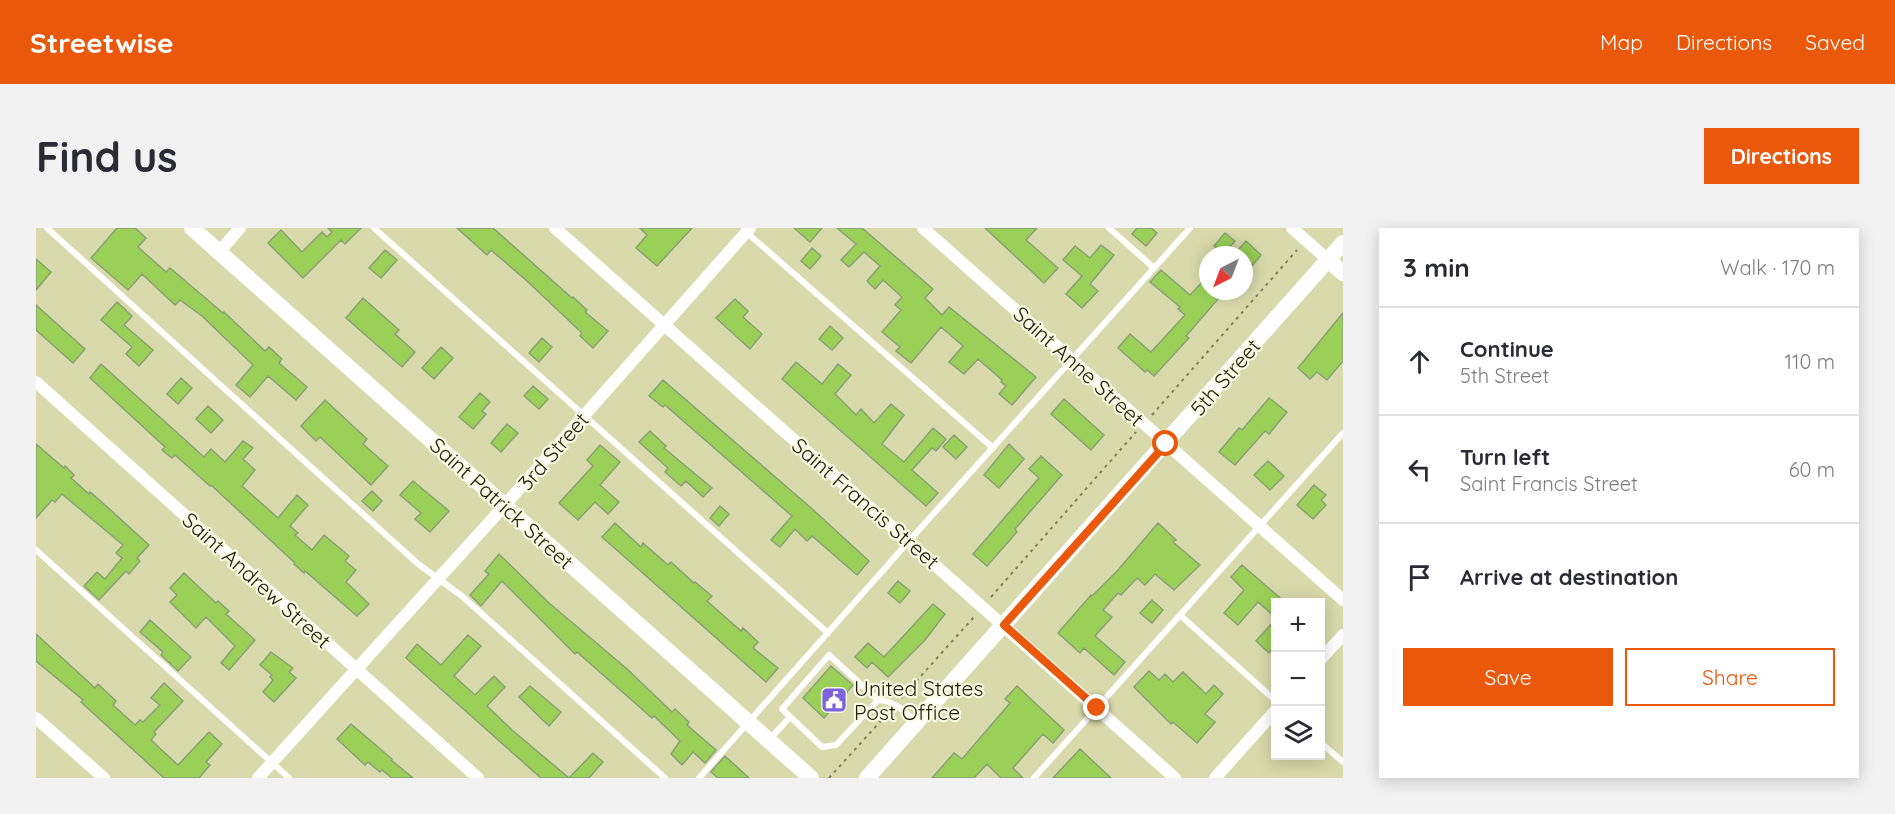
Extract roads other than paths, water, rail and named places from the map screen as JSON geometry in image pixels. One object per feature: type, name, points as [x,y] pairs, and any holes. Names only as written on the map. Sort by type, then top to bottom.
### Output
[{"type":"main road","name":"Saint Patrick Street","points":[[192,228],[811,778]]},
{"type":"main road","name":"5th Street","points":[[867,778],[1343,243]]},
{"type":"main road","points":[[1328,260],[1343,273]]},
{"type":"street","points":[[219,252],[240,228]]},
{"type":"street","name":"Saint Francis Street","points":[[555,228],[1175,778]]},
{"type":"street","name":"Saint Anne Street","points":[[924,228],[1343,600]]},
{"type":"street","points":[[1292,228],[1328,260]]},
{"type":"street","name":"3rd Street","points":[[258,778],[355,668],[505,505],[746,229]]},
{"type":"street","name":"Saint Andrew Street","points":[[36,382],[478,778]]},
{"type":"street","points":[[1325,655],[1343,635]]},
{"type":"street","points":[[1215,778],[1271,715]]},
{"type":"street","points":[[36,718],[104,778]]},
{"type":"lane","points":[[47,228],[417,563],[439,577],[666,778]]},
{"type":"lane","points":[[374,228],[828,633]]},
{"type":"lane","points":[[1109,228],[1154,268]]},
{"type":"lane","points":[[699,778],[1190,228]]},
{"type":"lane","points":[[746,229],[993,448]]},
{"type":"lane","points":[[1034,778],[1343,433]]},
{"type":"lane","points":[[36,550],[289,778]]},
{"type":"lane","points":[[1180,616],[1271,697]]},
{"type":"lane","points":[[878,700],[836,745],[827,747],[822,747],[782,710],[829,655],[878,700],[887,700],[896,704],[916,722]]},
{"type":"lane","points":[[768,740],[790,717]]},
{"type":"lane","points":[[1325,746],[1343,762]]},
{"type":"place","name":"United States Post Office","points":[[834,700]]}]
